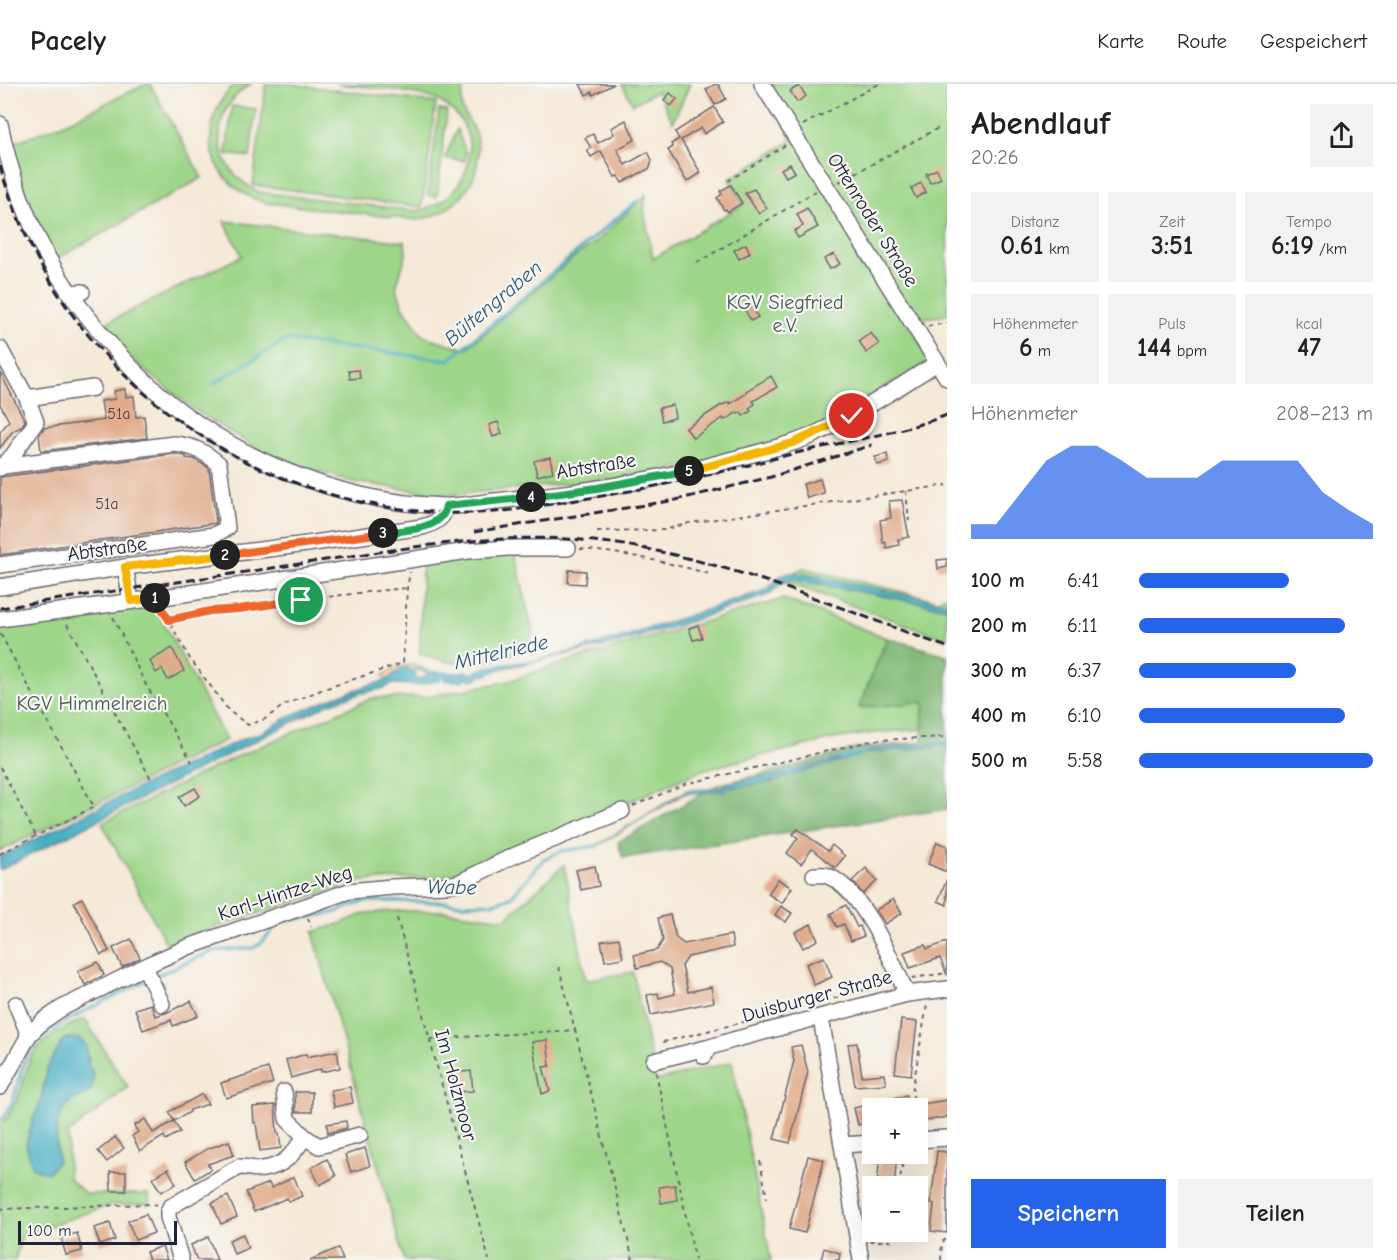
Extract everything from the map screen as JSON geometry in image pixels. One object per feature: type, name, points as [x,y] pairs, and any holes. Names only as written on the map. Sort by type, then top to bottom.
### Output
[{"type":"street","name":"Ottenroder Straße","points":[[762,84],[947,378]]},
{"type":"street","points":[[0,124],[14,177],[26,209],[55,269],[75,291],[96,329],[144,380],[194,419],[259,460],[298,476],[370,496],[408,503],[446,506]]},
{"type":"street","points":[[0,349],[27,398],[36,422],[13,455],[1,467]]},
{"type":"street","name":"Abtstraße","points":[[0,587],[125,567],[422,527],[437,521],[444,515],[446,506],[644,481],[706,467],[793,443],[852,416],[937,363]]},
{"type":"street","points":[[27,398],[93,388]]},
{"type":"street","points":[[0,565],[214,535],[227,528],[219,464],[205,452],[191,446],[174,444],[1,467]]},
{"type":"street","points":[[0,619],[468,551],[568,548]]},
{"type":"street","points":[[125,567],[131,601]]},
{"type":"street","name":"Karl-Hintze-Weg","points":[[0,1087],[29,1035],[43,1021],[63,1008],[147,971],[188,947],[349,891],[447,885],[458,882],[511,857],[622,811]]},
{"type":"street","points":[[814,875],[828,876],[855,898],[880,936],[907,994]]},
{"type":"street","points":[[147,971],[159,998]]},
{"type":"street","name":"Duisburger Straße","points":[[654,1061],[707,1051],[821,1010],[947,989]]},
{"type":"street","points":[[16,1004],[29,1035]]},
{"type":"street","points":[[821,1010],[861,1260]]},
{"type":"street","points":[[284,1092],[287,1119],[305,1137],[319,1146],[360,1135]]},
{"type":"street","points":[[181,1260],[168,1216],[170,1207],[239,1167],[248,1166],[262,1170],[290,1160],[305,1137]]},
{"type":"street","points":[[928,1139],[947,1138]]},
{"type":"street","points":[[842,1145],[862,1144]]},
{"type":"path","points":[[728,181],[795,134],[879,84]]},
{"type":"path","points":[[697,263],[827,186],[940,127]]},
{"type":"path","points":[[916,328],[947,323]]},
{"type":"path","points":[[597,531],[664,530],[688,523],[947,485]]},
{"type":"path","points":[[906,491],[909,522]]},
{"type":"path","points":[[568,548],[616,552],[656,559],[710,574]]},
{"type":"path","points":[[157,598],[189,657],[229,711],[248,724],[265,719],[284,705],[340,682],[402,663],[406,588],[413,559]]},
{"type":"path","points":[[169,620],[210,611],[406,588]]},
{"type":"path","points":[[108,603],[145,683],[192,762]]},
{"type":"path","points":[[60,611],[152,779]]},
{"type":"path","points":[[0,632],[94,807],[0,854]]},
{"type":"path","points":[[622,811],[685,784],[795,758],[875,740],[947,737]]},
{"type":"path","points":[[0,767],[36,836]]},
{"type":"path","points":[[307,914],[311,927]]},
{"type":"path","name":"Im Holzmoor","points":[[397,918],[489,1260]]},
{"type":"path","points":[[559,967],[633,1260]]},
{"type":"path","points":[[821,1010],[900,979],[947,973]]},
{"type":"path","points":[[914,1098],[912,1092],[928,1002]]},
{"type":"path","points":[[663,1042],[778,1014]]},
{"type":"path","points":[[430,1039],[575,1030]]},
{"type":"path","points":[[654,1061],[695,1260]]},
{"type":"path","points":[[760,1161],[767,1198]]},
{"type":"path","points":[[0,1209],[150,1204],[170,1207]]},
{"type":"path","points":[[941,1260],[942,1243],[947,1237]]},
{"type":"green space","points":[[150,84],[202,178],[53,261],[7,145],[63,124]]},
{"type":"green space","points":[[235,84],[251,84],[236,96],[226,109],[221,124],[220,140],[231,170],[243,182],[259,192],[416,211],[436,204],[451,193],[462,179],[468,162],[469,144],[465,127],[454,112],[437,100],[416,94],[337,84],[420,84],[463,88],[462,107],[475,132],[478,151],[473,179],[466,191],[445,210],[417,220],[267,203],[247,195],[231,184],[220,170],[213,153],[211,136],[214,118],[222,100]]},
{"type":"green space","points":[[266,84],[290,84],[436,103],[422,207],[253,185]]},
{"type":"green space","points":[[622,84],[690,84],[673,122],[657,91],[633,104]]},
{"type":"green space","name":"KGV Siegfried e.V.","points":[[770,84],[947,84],[947,315],[907,320],[930,361],[822,425],[691,466],[620,479],[448,495],[353,482],[269,456],[193,409],[140,366],[100,326],[242,256],[224,221],[405,242],[406,255],[396,287],[403,307],[423,336],[466,349],[577,255],[595,243],[646,195],[644,210],[653,259],[744,204],[729,179],[791,141]]},
{"type":"green space","points":[[232,106],[256,109],[250,157],[226,154]]},
{"type":"green space","points":[[439,110],[447,111],[437,197],[428,195]]},
{"type":"green space","points":[[457,129],[466,153],[465,161],[445,158]]},
{"type":"green space","points":[[515,553],[533,634],[524,650],[485,662],[449,662],[420,654],[422,564]]},
{"type":"green space","points":[[803,568],[937,600],[947,596],[947,639],[779,580]]},
{"type":"green space","points":[[783,599],[887,638],[859,707],[923,702],[923,729],[833,739],[705,769],[463,872],[439,877],[361,881],[233,921],[167,945],[102,823],[229,760],[372,698],[427,697],[509,681],[556,665]]},
{"type":"green space","name":"KGV Himmelreich","points":[[152,601],[226,740],[0,851],[0,626]]},
{"type":"green space","points":[[887,638],[947,655],[947,809],[623,858],[618,842],[717,785],[858,748],[922,742],[923,702],[859,708]]},
{"type":"green space","points":[[564,865],[586,980],[633,972],[656,1081],[732,1062],[771,1260],[404,1260],[313,932],[363,914],[392,911],[445,911],[505,919]]},
{"type":"green space","points":[[84,1018],[128,1087],[68,1134],[68,1178],[86,1194],[149,1194],[150,1204],[111,1205],[22,1235],[15,1260],[0,1260],[0,1126],[16,1102],[29,1061],[36,1050],[48,1039]],"holes":[[[66,1038],[80,1039],[89,1058],[88,1067],[76,1098],[66,1105],[58,1119],[56,1127],[58,1161],[32,1122],[40,1103],[47,1069]]]},
{"type":"sand","points":[[414,664],[430,672],[427,674],[421,671],[414,672],[407,668],[395,673],[386,681],[383,675],[396,668]]},
{"type":"water","points":[[788,573],[947,603],[947,608],[792,579],[782,583],[768,595],[611,645],[500,669],[484,676],[481,674],[473,680],[466,678],[462,681],[445,680],[442,672],[466,671],[472,674],[487,667],[538,660],[596,645],[766,590],[779,577]]},
{"type":"water","points":[[407,668],[414,672],[419,679],[430,672],[442,672],[439,675],[440,680],[418,685],[392,684],[328,704],[0,870],[0,857],[137,788],[245,738],[261,733],[290,716],[337,696],[386,681],[402,669]]},
{"type":"water","points":[[947,742],[947,746],[867,753],[770,782],[729,788],[725,792],[683,794],[595,847],[687,790],[723,788],[726,783],[778,775],[871,750]]},
{"type":"water","points":[[66,1038],[80,1039],[87,1046],[88,1066],[93,1075],[92,1086],[87,1094],[70,1101],[62,1112],[57,1132],[58,1161],[48,1173],[33,1168],[26,1145],[40,1103],[47,1069]]},
{"type":"building","points":[[580,84],[614,84],[593,95],[592,92],[586,95]]},
{"type":"building","points":[[718,84],[726,99],[715,105],[706,90]]},
{"type":"building","points":[[799,86],[806,96],[797,102],[790,91]]},
{"type":"building","points":[[670,93],[677,99],[671,106],[664,100]]},
{"type":"building","points":[[714,107],[723,122],[704,134],[701,128],[681,140],[701,173],[687,182],[668,150],[673,147],[671,144],[679,139],[675,132]]},
{"type":"building","points":[[626,120],[635,140],[617,149],[625,165],[648,152],[652,160],[650,168],[622,183],[618,176],[615,177],[601,151],[591,157],[587,150],[591,148],[585,138],[593,134],[598,143],[614,134],[611,128]]},
{"type":"building","points":[[790,164],[795,172],[786,177],[781,169]]},
{"type":"building","points":[[937,169],[941,178],[930,183],[926,174]]},
{"type":"building","points":[[921,183],[926,192],[916,198],[911,188]]},
{"type":"building","points":[[731,185],[742,203],[728,212],[724,210],[717,198],[722,194],[720,191]]},
{"type":"building","points":[[754,189],[767,208],[759,214],[745,193]]},
{"type":"building","points":[[807,208],[818,227],[798,238],[794,231],[803,226],[797,214]]},
{"type":"building","points":[[746,244],[750,253],[739,259],[734,250]]},
{"type":"building","points":[[834,254],[840,264],[830,269],[824,259]]},
{"type":"building","points":[[752,306],[758,317],[751,321],[745,310]]},
{"type":"building","points":[[871,333],[879,344],[866,353],[859,341]]},
{"type":"building","points":[[359,370],[360,378],[350,379],[349,371]]},
{"type":"building","points":[[0,372],[25,421],[21,427],[13,431],[0,448],[0,432],[9,421],[0,404]]},
{"type":"building","points":[[771,376],[777,387],[753,401],[755,404],[749,408],[751,411],[743,416],[741,412],[738,414],[737,412],[729,418],[724,420],[723,418],[693,438],[686,428],[720,406],[729,402],[730,404]]},
{"type":"building","points":[[125,389],[126,397],[134,396],[136,417],[144,416],[147,438],[41,451],[39,435],[44,428],[104,420],[101,401],[115,399],[114,391]]},
{"type":"building","points":[[673,405],[675,418],[662,421],[659,408]]},
{"type":"building","points":[[498,422],[502,434],[493,437],[489,425]]},
{"type":"building","points":[[174,454],[194,459],[209,468],[216,523],[0,555],[0,477]]},
{"type":"building","points":[[887,454],[889,462],[877,465],[875,457]]},
{"type":"building","points":[[550,457],[553,472],[537,476],[534,461]]},
{"type":"building","points":[[820,479],[824,493],[807,498],[803,484]]},
{"type":"building","points":[[902,500],[909,537],[898,539],[899,545],[886,548],[886,542],[883,543],[880,520],[891,518],[889,501]]},
{"type":"building","points":[[947,559],[947,567],[938,569],[937,560]]},
{"type":"building","points":[[569,570],[586,571],[585,584],[568,583]]},
{"type":"building","points":[[698,625],[702,638],[693,640],[689,628]]},
{"type":"building","points":[[172,648],[184,671],[168,680],[162,669],[156,673],[150,661]]},
{"type":"building","points":[[195,788],[200,796],[184,806],[179,797]]},
{"type":"building","points":[[798,829],[828,851],[832,845],[845,856],[835,868],[812,849],[801,864],[787,853],[798,838],[793,834]]},
{"type":"building","points":[[937,842],[947,846],[947,872],[928,864]]},
{"type":"building","points":[[595,866],[599,886],[581,890],[576,870]]},
{"type":"building","points":[[866,868],[877,881],[863,894],[852,881]]},
{"type":"building","points":[[778,879],[792,888],[782,903],[768,894]]},
{"type":"building","points":[[947,879],[947,905],[938,901]]},
{"type":"building","points":[[82,898],[109,951],[101,955],[74,902]]},
{"type":"building","points":[[893,899],[902,913],[885,924],[876,910]]},
{"type":"building","points":[[846,905],[864,936],[851,941],[844,924],[837,927],[830,914]]},
{"type":"building","points":[[781,906],[792,913],[786,922],[775,915]]},
{"type":"building","points":[[670,915],[676,938],[684,944],[731,935],[733,947],[688,957],[682,966],[688,992],[711,987],[714,1002],[651,1015],[647,995],[658,993],[659,998],[675,994],[670,969],[660,962],[637,968],[634,955],[657,950],[663,940],[658,918]]},
{"type":"building","points":[[811,924],[818,940],[803,948],[795,932]]},
{"type":"building","points":[[619,938],[623,958],[605,961],[601,941]]},
{"type":"building","points":[[131,939],[140,958],[122,967],[113,948]]},
{"type":"building","points":[[947,942],[947,975],[940,958],[910,968],[904,952],[925,945],[927,949]]},
{"type":"building","points":[[824,957],[832,977],[814,985],[806,964]]},
{"type":"building","points":[[98,962],[104,975],[85,985],[78,971]]},
{"type":"building","points":[[191,1001],[198,1016],[173,1026],[171,1020],[143,1030],[135,1009],[151,1004],[155,1016]]},
{"type":"building","points":[[901,1020],[917,1022],[911,1075],[895,1073]]},
{"type":"building","points":[[547,1040],[550,1066],[543,1067],[550,1091],[542,1094],[532,1042]]},
{"type":"building","points":[[857,1043],[862,1076],[884,1074],[886,1084],[855,1086],[848,1044]]},
{"type":"building","points":[[801,1045],[808,1072],[790,1143],[774,1139],[794,1061],[791,1047]]},
{"type":"building","points":[[337,1051],[340,1068],[321,1072],[321,1069],[291,1078],[286,1060],[306,1054],[307,1057]]},
{"type":"building","points":[[268,1068],[273,1083],[226,1098],[221,1083]]},
{"type":"building","points":[[471,1071],[473,1091],[454,1092],[453,1073]]},
{"type":"building","points":[[350,1087],[353,1103],[334,1107],[331,1090]]},
{"type":"building","points":[[295,1092],[312,1092],[312,1112],[296,1112]]},
{"type":"building","points":[[202,1094],[208,1104],[190,1110],[174,1121],[169,1112]]},
{"type":"building","points":[[947,1100],[947,1117],[928,1120],[928,1103]]},
{"type":"building","points":[[275,1105],[277,1133],[279,1133],[281,1148],[260,1151],[253,1107]]},
{"type":"building","points":[[862,1106],[862,1124],[858,1125],[854,1108]]},
{"type":"building","points":[[145,1119],[153,1133],[174,1121],[180,1132],[166,1140],[164,1136],[140,1151],[132,1136],[138,1132],[134,1126]]},
{"type":"building","points":[[346,1121],[347,1128],[328,1133],[327,1124]]},
{"type":"building","points":[[115,1137],[124,1148],[107,1162],[98,1151]]},
{"type":"building","points":[[229,1141],[234,1155],[208,1164],[211,1169],[195,1179],[185,1162],[207,1149]]},
{"type":"building","points":[[365,1148],[370,1166],[351,1172],[345,1155]]},
{"type":"building","points":[[937,1151],[947,1152],[947,1233],[931,1231],[934,1204],[931,1203]]},
{"type":"building","points":[[808,1156],[824,1160],[805,1233],[789,1229]]},
{"type":"building","points":[[327,1159],[336,1176],[320,1185],[311,1168]]},
{"type":"building","points":[[879,1164],[896,1164],[895,1176],[878,1176]]},
{"type":"building","points":[[168,1169],[176,1184],[161,1192],[152,1178]]},
{"type":"building","points":[[110,1172],[126,1172],[126,1191],[111,1191]]},
{"type":"building","points":[[294,1177],[302,1196],[289,1202],[287,1198],[254,1212],[246,1192],[269,1183],[271,1188]]},
{"type":"building","points":[[675,1185],[677,1200],[661,1203],[659,1187]]},
{"type":"building","points":[[228,1196],[237,1217],[221,1224],[212,1203]]},
{"type":"building","points":[[146,1214],[154,1233],[135,1240],[128,1221]]},
{"type":"building","points":[[110,1223],[115,1240],[100,1245],[94,1228]]},
{"type":"building","points":[[77,1233],[82,1251],[66,1255],[61,1238]]},
{"type":"building","points":[[243,1234],[248,1248],[234,1254],[229,1240]]},
{"type":"building","points":[[208,1237],[217,1260],[197,1260],[191,1245]]},
{"type":"building","points":[[162,1246],[167,1260],[149,1260],[146,1252]]},
{"type":"building","points":[[338,1248],[343,1260],[310,1260]]},
{"type":"building","points":[[824,1248],[840,1253],[839,1260],[821,1260]]},
{"type":"waterway","name":"Bültengraben","points":[[213,384],[286,340],[449,360],[637,201]]},
{"type":"waterway","name":"Mittelriede","points":[[407,672],[415,668],[430,672],[435,681],[440,680],[439,675],[442,672],[445,680]]},
{"type":"waterway","name":"Wabe","points":[[842,758],[865,752]]},
{"type":"waterway","name":"Wabe","points":[[285,921],[333,913],[365,901],[494,903],[511,897],[544,859],[562,851],[597,846]]},
{"type":"waterway","name":"Wabe","points":[[155,976],[213,951],[253,948],[261,943],[279,923]]},
{"type":"waterway","name":"Wabe","points":[[0,1121],[10,1107],[26,1057],[34,1046],[62,1024],[146,981]]},
{"type":"railway","points":[[0,166],[28,241],[68,308],[118,368],[176,419],[242,459],[314,489],[390,507],[470,513],[508,511],[678,482],[887,433],[947,415]]},
{"type":"railway","points":[[474,532],[676,500],[771,477],[872,445]]},
{"type":"railway","points":[[0,608],[413,547],[489,540],[565,539],[647,549],[735,571],[947,647]]},
{"type":"route","points":[[301,600],[210,611],[169,620],[157,598],[131,601],[125,567],[422,527],[432,524],[444,515],[446,506],[548,495],[644,481],[793,443],[852,416]]}]
